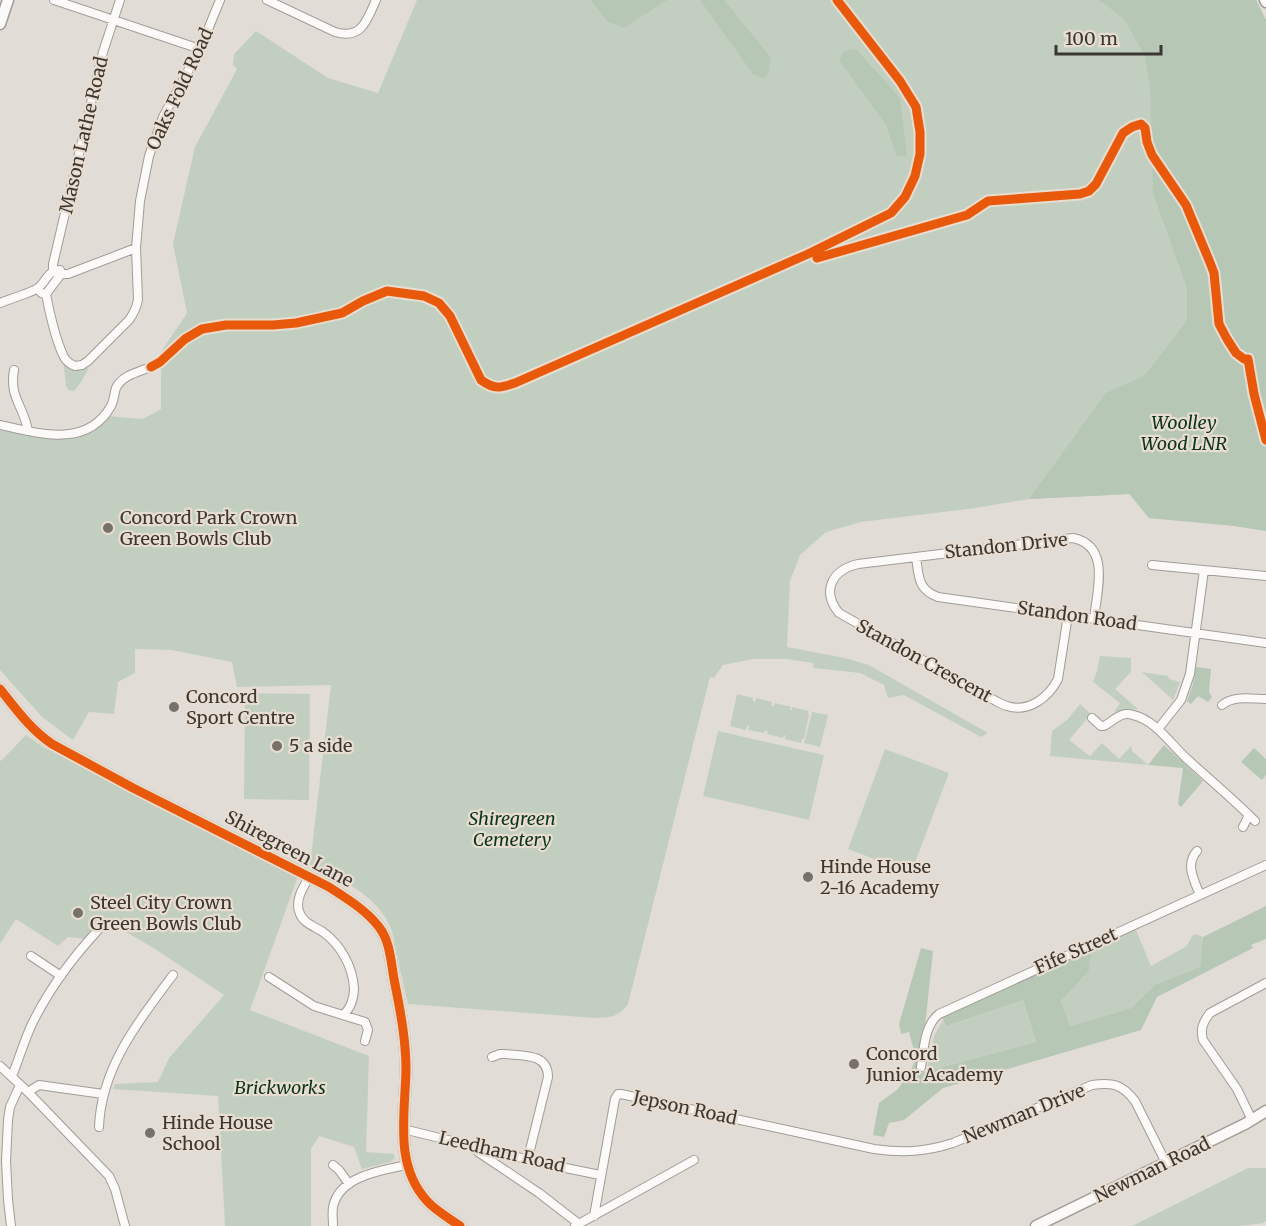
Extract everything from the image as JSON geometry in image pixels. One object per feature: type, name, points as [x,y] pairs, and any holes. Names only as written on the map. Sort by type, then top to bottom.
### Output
[{"type":"street","points":[[0,24],[8,0]]},
{"type":"street","points":[[54,0],[200,49]]},
{"type":"street","name":"Mason Lathe Road","points":[[57,272],[53,264],[93,95],[120,0]]},
{"type":"street","name":"Oaks Fold Road","points":[[46,294],[64,356],[67,362],[75,366],[88,361],[133,315],[138,298],[136,248],[140,201],[149,156],[163,117],[200,49],[220,0]]},
{"type":"street","points":[[267,0],[335,32],[345,34],[355,33],[366,23],[376,0]]},
{"type":"street","points":[[0,303],[38,288],[57,272],[68,273],[136,248]]},
{"type":"street","points":[[38,288],[39,292],[46,294],[57,272]]},
{"type":"street","points":[[0,425],[55,435],[81,432],[99,420],[110,407],[120,382],[151,367]]},
{"type":"street","points":[[14,370],[12,380],[14,393],[28,431]]},
{"type":"street","name":"Standon Drive","points":[[916,557],[1064,538],[1079,539],[1093,550],[1099,564],[1094,619]]},
{"type":"street","name":"Standon Road","points":[[916,557],[921,585],[929,594],[938,597],[1266,643]]},
{"type":"street","name":"Standon Crescent","points":[[916,557],[858,564],[844,569],[838,573],[832,585],[834,607],[839,613],[1008,707],[1016,708],[1034,704],[1054,687],[1058,679],[1068,615]]},
{"type":"street","points":[[1152,565],[1266,576]]},
{"type":"street","points":[[1158,729],[1186,690],[1204,570]]},
{"type":"street","name":"Shiregreen Lane","points":[[0,689],[26,722],[52,744],[133,788],[329,886],[352,902],[378,926],[383,934],[391,960],[401,1014],[405,1051],[404,1152],[407,1165],[415,1183],[428,1202],[460,1226]]},
{"type":"street","points":[[1222,705],[1236,699],[1266,699]]},
{"type":"street","points":[[1092,718],[1104,726],[1118,716],[1132,714],[1158,729],[1185,758],[1252,818],[1243,827]]},
{"type":"street","points":[[1197,851],[1192,857],[1190,867],[1200,895]]},
{"type":"street","name":"Fife Street","points":[[921,1067],[929,1028],[939,1014],[1266,866]]},
{"type":"street","points":[[310,876],[298,900],[299,912],[306,922],[330,937],[347,961],[354,992],[348,1011],[344,1014]]},
{"type":"street","points":[[12,1076],[32,1023],[50,991],[80,950],[99,929]]},
{"type":"street","points":[[31,956],[61,976]]},
{"type":"street","points":[[99,1127],[103,1094],[120,1052],[145,1012],[173,975]]},
{"type":"street","points":[[269,977],[314,1006],[365,1022],[368,1030],[365,1041]]},
{"type":"street","points":[[1252,1120],[1237,1089],[1203,1040],[1202,1027],[1204,1020],[1210,1014],[1266,983]]},
{"type":"street","points":[[492,1057],[505,1054],[536,1058],[544,1062],[547,1067],[548,1077],[528,1158]]},
{"type":"street","points":[[0,1066],[109,1176],[126,1226]]},
{"type":"street","points":[[28,1092],[39,1084],[103,1094]]},
{"type":"street","name":"Newman Drive","points":[[874,1149],[916,1152],[935,1149],[1092,1086],[1113,1084],[1129,1093],[1135,1101],[1166,1163]]},
{"type":"street","points":[[11,1226],[4,1200],[8,1120],[10,1107],[20,1085]]},
{"type":"street","name":"Jepson Road","points":[[594,1216],[600,1175],[615,1099],[618,1094],[874,1149]]},
{"type":"street","name":"Newman Road","points":[[1036,1226],[1266,1111]]},
{"type":"street","name":"Leedham Road","points":[[404,1129],[600,1175]]},
{"type":"street","points":[[475,1146],[478,1152],[539,1193],[577,1225],[694,1160]]},
{"type":"street","points":[[333,1165],[349,1184]]},
{"type":"street","points":[[333,1226],[333,1207],[349,1184],[368,1173],[407,1165]]},
{"type":"green space","name":"Shiregreen Cemetery","points":[[417,0],[1256,0],[1266,20],[1266,531],[1149,518],[1129,494],[1029,499],[861,522],[826,532],[800,555],[790,581],[787,647],[869,665],[988,733],[981,737],[904,695],[888,698],[884,685],[860,673],[814,668],[813,663],[786,659],[753,659],[723,665],[714,678],[710,677],[628,1004],[620,1012],[610,1017],[595,1018],[408,1004],[392,933],[384,915],[376,905],[356,889],[310,865],[331,685],[237,687],[232,662],[172,650],[135,649],[135,673],[118,682],[114,714],[89,712],[73,740],[42,717],[0,670],[0,430],[57,439],[85,433],[108,416],[143,419],[161,409],[161,370],[151,367],[187,313],[173,244],[195,147],[237,69],[233,65],[234,54],[256,31],[328,78],[378,93]]},
{"type":"green space","points":[[591,0],[667,0],[624,28],[607,21]]},
{"type":"green space","points":[[700,0],[724,0],[771,58],[769,73],[764,79],[753,74]]},
{"type":"green space","name":"Woolley Wood LNR","points":[[1099,0],[1256,0],[1266,20],[1266,531],[1149,518],[1130,494],[1029,499],[1106,393],[1144,376],[1187,321],[1187,288],[1153,193],[1150,87],[1145,56],[1124,19]]},
{"type":"green space","points":[[856,49],[900,98],[907,155],[897,157],[886,125],[839,60],[844,51]]},
{"type":"green space","points":[[63,360],[74,368],[89,368],[74,391],[68,390],[66,385]]},
{"type":"green space","points":[[1100,656],[1131,658],[1131,672],[1115,689],[1138,709],[1114,712],[1120,703],[1093,682]]},
{"type":"green space","points":[[1196,667],[1211,669],[1209,692],[1212,697],[1208,702],[1198,696],[1191,704],[1187,701]]},
{"type":"green space","points":[[1142,672],[1168,676],[1169,679],[1180,682],[1173,700]]},
{"type":"green space","name":"5 a side","points":[[245,693],[310,694],[309,800],[244,799]]},
{"type":"green space","points":[[737,694],[753,698],[755,702],[756,698],[772,702],[771,706],[775,703],[791,707],[790,710],[792,707],[809,711],[804,739],[801,743],[785,739],[785,735],[783,738],[767,734],[768,731],[764,733],[748,730],[749,726],[746,730],[730,726]]},
{"type":"green space","points":[[1080,704],[1091,714],[1069,740],[1090,756],[1102,743],[1119,759],[1131,746],[1132,751],[1148,765],[1050,756],[1052,731],[1068,719]]},
{"type":"green space","points":[[812,712],[828,715],[820,747],[804,743]]},
{"type":"green space","points":[[718,731],[824,755],[809,820],[703,796]]},
{"type":"green space","name":"Brickworks","points":[[26,735],[43,747],[164,811],[298,876],[250,1010],[369,1056],[366,1152],[394,1154],[395,1158],[390,1162],[362,1169],[354,1147],[319,1136],[311,1149],[311,1226],[225,1226],[218,1096],[113,1089],[115,1084],[158,1082],[169,1058],[224,995],[155,949],[104,919],[86,939],[68,937],[58,946],[16,919],[0,944],[0,760]]},
{"type":"green space","points":[[1164,745],[1203,781],[1181,807],[1178,804],[1183,768],[1148,765]]},
{"type":"green space","points":[[1254,748],[1266,759],[1266,775],[1262,780],[1241,762]]},
{"type":"green space","points":[[885,749],[949,773],[911,873],[848,849]]},
{"type":"green space","points":[[1266,906],[1266,939],[1251,945],[1253,948],[1157,997],[1141,1030],[943,1088],[904,1120],[889,1123],[884,1137],[873,1135],[879,1103],[898,1089],[916,1058],[909,1032],[901,1034],[899,1024],[921,948],[933,951],[920,1073],[1036,1042],[1023,1000],[947,1026],[940,1015],[1092,949],[1089,971],[1061,1001],[1070,1026],[1131,1008],[1156,984],[1200,967],[1203,937]]},
{"type":"green space","points":[[1136,930],[1151,966],[1187,946],[1192,936],[1196,934],[1203,937],[1200,967],[1156,984],[1131,1008],[1070,1026],[1061,1001],[1089,971],[1092,949]]},
{"type":"green space","points":[[1023,1000],[1036,1042],[927,1071],[934,1036],[943,1020],[948,1026]]},
{"type":"green space","points":[[1248,1168],[1266,1168],[1266,1221],[1264,1223],[1239,1226],[1132,1226]]},
{"type":"cycle path","points":[[151,367],[160,362],[185,339],[202,329],[226,325],[296,323],[342,313],[387,291],[424,296],[439,303],[450,316],[481,380],[494,387],[501,387],[515,383],[808,254],[891,213],[905,197],[915,176],[920,154],[920,132],[916,107],[900,81],[837,0]]},
{"type":"cycle path","points":[[817,258],[967,215],[988,201],[1080,194],[1089,191],[1096,184],[1123,133],[1141,124],[1145,128],[1152,155],[1186,205],[1209,260],[1214,273],[1219,324],[1236,353],[1248,359],[1266,440]]},
{"type":"cycle path","points":[[0,689],[30,725],[52,744],[133,788],[329,887],[356,905],[374,921],[388,945],[402,1024],[406,1070],[404,1139],[410,1172],[427,1201],[460,1226]]},
{"type":"place","name":"Concord Park Crown Green Bowls Club","points":[[108,528]]},
{"type":"place","name":"Concord Sport Centre","points":[[174,707]]},
{"type":"place","name":"5 a side","points":[[277,746]]},
{"type":"place","name":"Hinde House 2-16 Academy","points":[[808,877]]},
{"type":"place","name":"Steel City Crown Green Bowls Club","points":[[78,913]]},
{"type":"place","name":"Concord Junior Academy","points":[[854,1064]]},
{"type":"place","name":"Hinde House School","points":[[150,1133]]}]
